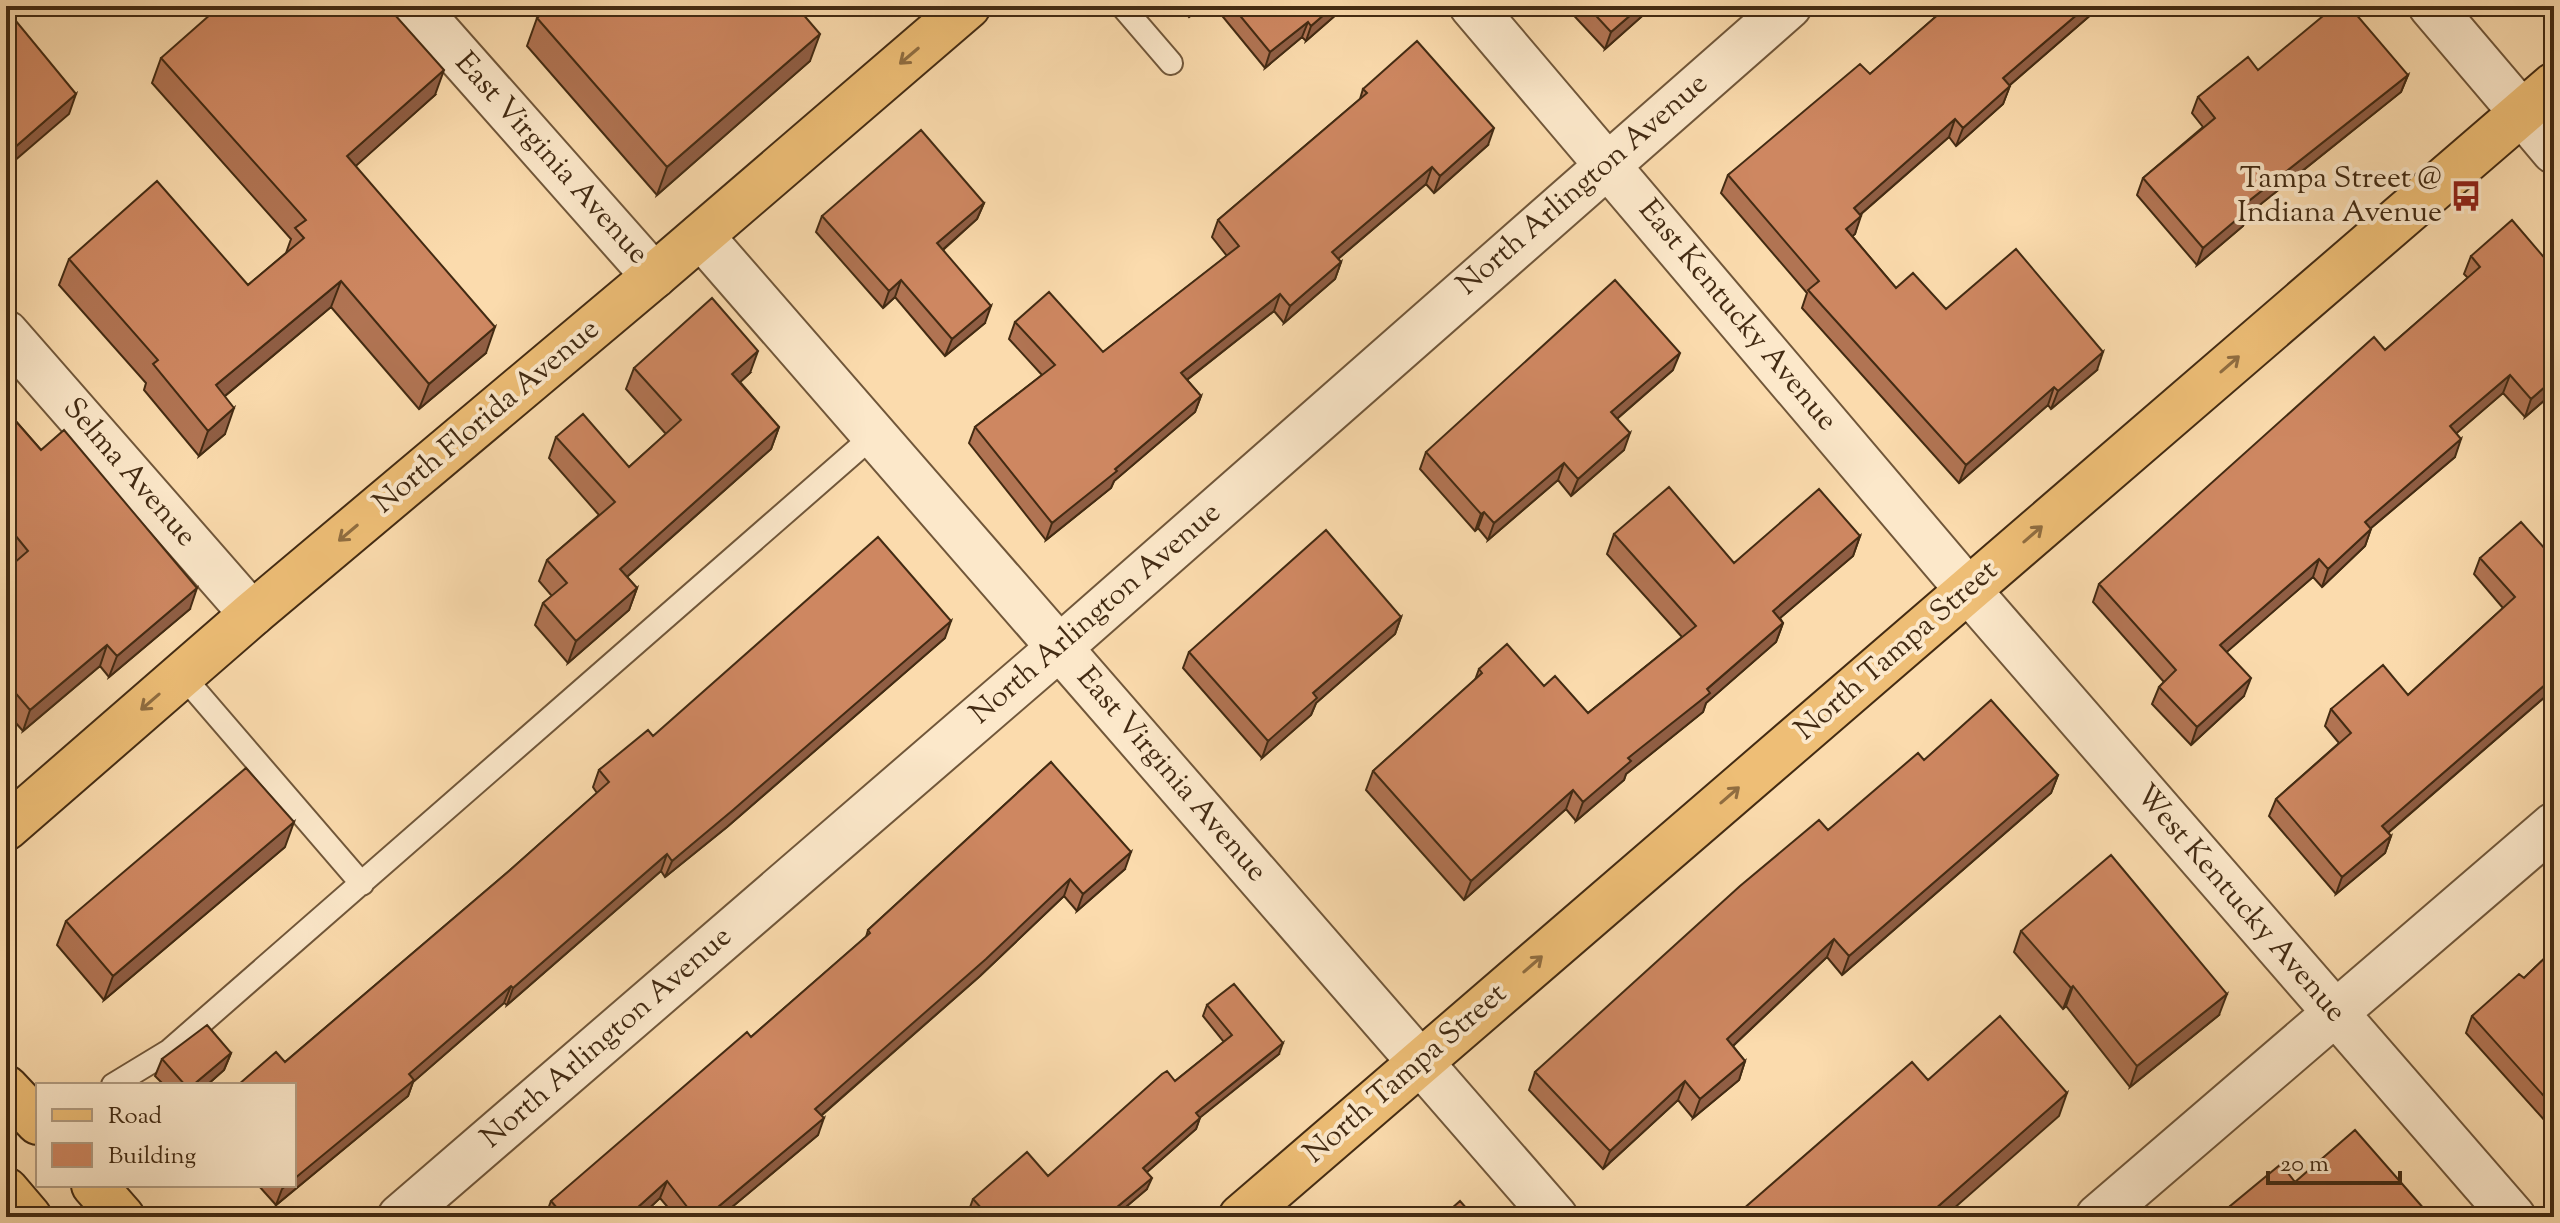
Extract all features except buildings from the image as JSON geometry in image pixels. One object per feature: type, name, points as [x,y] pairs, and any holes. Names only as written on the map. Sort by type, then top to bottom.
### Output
[{"type":"main road","name":"North Florida Avenue","points":[[6,828],[252,614],[654,276],[968,6]]},
{"type":"main road","name":"North Tampa Street","points":[[1241,1217],[2538,99]]},
{"type":"main road","points":[[6,1088],[36,1120]]},
{"type":"main road","points":[[96,1187],[122,1217]]},
{"type":"main road","points":[[6,1190],[29,1217]]},
{"type":"street","name":"East Virginia Avenue","points":[[415,6],[654,276]]},
{"type":"street","name":"East Kentucky Avenue","points":[[1472,6],[1968,590]]},
{"type":"street","name":"North Arlington Avenue","points":[[400,1217],[1059,648],[1789,6]]},
{"type":"street","points":[[2431,6],[2538,99],[2554,151]]},
{"type":"street","name":"East Virginia Avenue","points":[[701,236],[1555,1217]]},
{"type":"street","name":"Selma Avenue","points":[[6,333],[252,614]]},
{"type":"street","name":"West Kentucky Avenue","points":[[1968,590],[2513,1217]]},
{"type":"street","points":[[2098,1217],[2554,825]]},
{"type":"lane","points":[[1122,6],[1171,63]]},
{"type":"lane","points":[[116,1083],[169,1051],[874,435]]},
{"type":"lane","points":[[182,675],[362,884]]},
{"type":"place","name":"Tampa Street @ Indiana Avenue","points":[[2466,196]]}]
